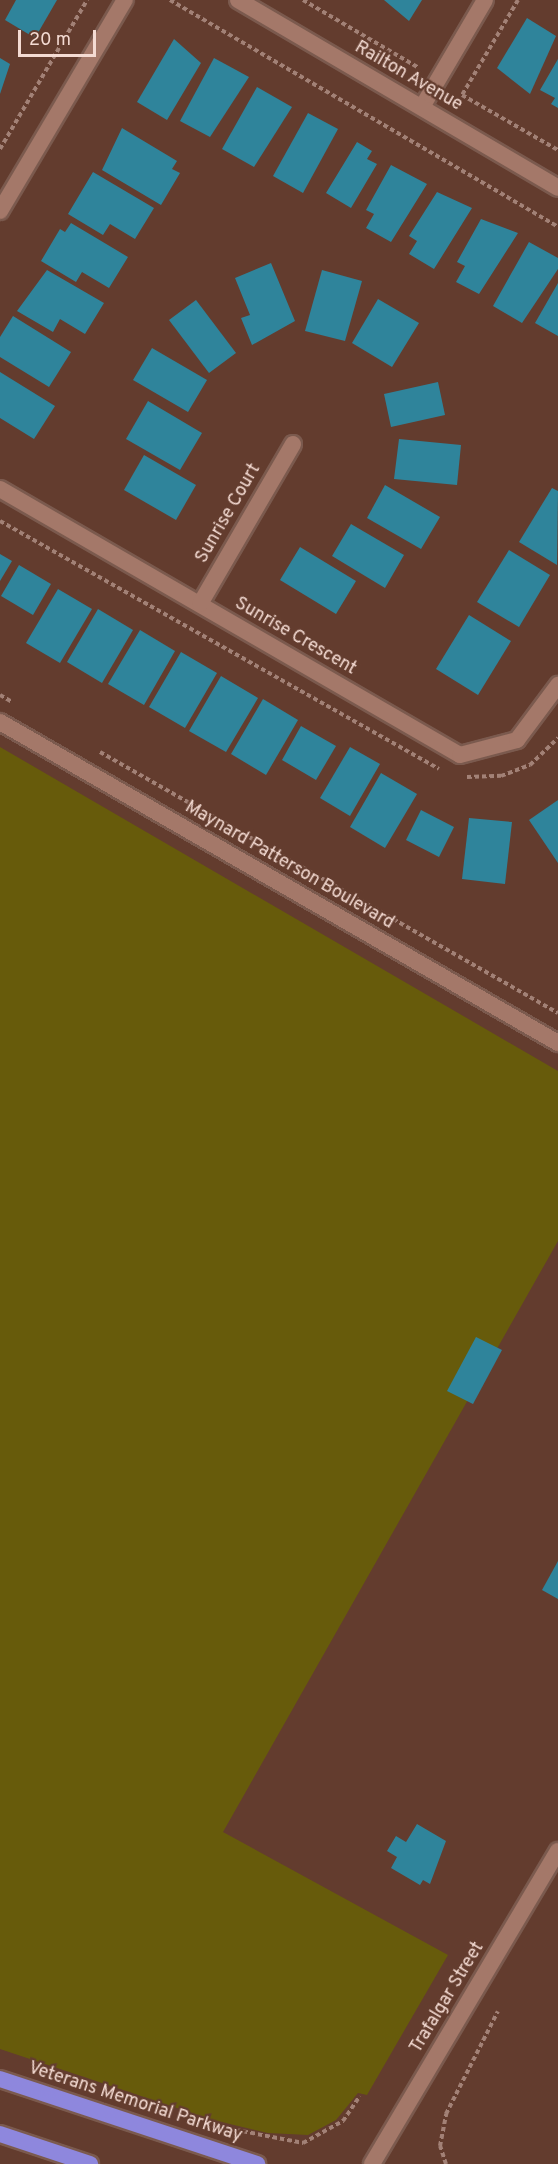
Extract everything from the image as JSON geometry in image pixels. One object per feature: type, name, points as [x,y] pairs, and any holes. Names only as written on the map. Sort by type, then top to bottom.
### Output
[{"type":"highway","name":"Veterans Memorial Parkway","points":[[0,2079],[257,2164]]},
{"type":"highway","points":[[0,2134],[90,2164]]},
{"type":"street","points":[[0,212],[125,0]]},
{"type":"street","name":"Railton Avenue","points":[[238,0],[558,188]]},
{"type":"street","points":[[422,107],[485,0]]},
{"type":"street","name":"Sunrise Court","points":[[200,604],[293,444]]},
{"type":"street","name":"Sunrise Crescent","points":[[0,489],[460,755],[517,740],[558,685]]},
{"type":"street","name":"Maynard Patterson Boulevard","points":[[0,722],[558,1043]]},
{"type":"street","name":"Trafalgar Street","points":[[372,2164],[558,1851]]},
{"type":"path","points":[[0,149],[87,0]]},
{"type":"path","points":[[170,0],[558,227]]},
{"type":"path","points":[[303,0],[419,68]]},
{"type":"path","points":[[518,0],[462,94],[558,150]]},
{"type":"path","points":[[0,695],[21,707]]},
{"type":"path","points":[[93,748],[558,1012]]},
{"type":"path","points":[[446,2164],[440,2146],[446,2114],[498,2012]]},
{"type":"path","points":[[217,2126],[303,2143],[343,2121],[360,2096]]},
{"type":"shaded area","points":[[0,747],[558,1071],[558,1241],[223,1832],[448,1955],[367,2095],[358,2093],[336,2120],[308,2135],[268,2133],[213,2120],[0,2049]]},
{"type":"building","points":[[16,0],[57,0],[35,38],[5,20]]},
{"type":"building","points":[[384,0],[422,0],[409,21]]},
{"type":"building","points":[[527,18],[556,36],[530,94],[497,68]]},
{"type":"building","points":[[174,39],[201,63],[167,120],[137,102]]},
{"type":"building","points":[[0,58],[10,64],[0,94]]},
{"type":"building","points":[[214,58],[249,77],[210,137],[180,121]]},
{"type":"building","points":[[558,59],[558,108],[551,104],[555,98],[540,90]]},
{"type":"building","points":[[257,87],[292,107],[254,167],[222,149]]},
{"type":"building","points":[[308,113],[338,129],[303,193],[273,176]]},
{"type":"building","points":[[122,128],[177,161],[172,169],[180,173],[161,205],[102,170]]},
{"type":"building","points":[[357,142],[372,151],[367,159],[377,164],[351,208],[326,193]]},
{"type":"building","points":[[391,165],[427,184],[391,242],[366,228],[374,214],[366,210]]},
{"type":"building","points":[[93,172],[154,208],[135,239],[110,224],[103,235],[68,214]]},
{"type":"building","points":[[437,192],[472,208],[434,269],[409,254],[417,241],[409,236]]},
{"type":"building","points":[[481,219],[518,233],[479,294],[456,282],[465,266],[457,262]]},
{"type":"building","points":[[71,223],[128,257],[109,288],[82,272],[76,282],[41,261],[60,229],[65,232]]},
{"type":"building","points":[[529,242],[558,258],[558,269],[522,323],[493,306]]},
{"type":"building","points":[[271,263],[295,321],[252,345],[241,318],[250,315],[235,278]]},
{"type":"building","points":[[47,270],[104,303],[85,334],[60,319],[53,332],[17,311]]},
{"type":"building","points":[[322,270],[362,281],[345,341],[305,331]]},
{"type":"building","points":[[558,283],[558,336],[535,323]]},
{"type":"building","points":[[378,299],[419,323],[392,367],[352,343]]},
{"type":"building","points":[[196,300],[236,353],[209,373],[169,320]]},
{"type":"building","points":[[13,316],[71,352],[49,387],[0,357],[0,337]]},
{"type":"building","points":[[152,348],[207,380],[188,412],[133,380]]},
{"type":"building","points":[[0,372],[55,406],[34,439],[0,418]]},
{"type":"building","points":[[438,382],[445,415],[391,427],[384,394]]},
{"type":"building","points":[[148,401],[202,433],[180,470],[126,439]]},
{"type":"building","points":[[399,439],[461,445],[457,485],[394,479]]},
{"type":"building","points":[[144,455],[196,485],[176,520],[124,490]]},
{"type":"building","points":[[385,485],[440,517],[421,549],[367,518]]},
{"type":"building","points":[[552,488],[558,491],[557,565],[519,542]]},
{"type":"building","points":[[351,524],[404,555],[385,588],[332,556]]},
{"type":"building","points":[[300,547],[356,581],[336,614],[280,580]]},
{"type":"building","points":[[509,550],[550,575],[519,627],[477,602]]},
{"type":"building","points":[[0,554],[12,561],[0,581]]},
{"type":"building","points":[[19,565],[51,584],[33,615],[1,596]]},
{"type":"building","points":[[58,589],[92,609],[60,663],[26,643]]},
{"type":"building","points":[[98,609],[133,630],[102,683],[67,662]]},
{"type":"building","points":[[469,615],[511,641],[478,695],[436,669]]},
{"type":"building","points":[[140,630],[175,651],[144,705],[108,684]]},
{"type":"building","points":[[181,652],[217,673],[185,728],[149,707]]},
{"type":"building","points":[[221,676],[258,698],[226,752],[189,731]]},
{"type":"building","points":[[263,699],[298,720],[266,775],[231,754]]},
{"type":"building","points":[[301,726],[336,746],[316,780],[282,760]]},
{"type":"building","points":[[350,747],[380,764],[350,816],[320,798]]},
{"type":"building","points":[[381,773],[417,794],[385,848],[350,827]]},
{"type":"building","points":[[558,800],[558,863],[529,820]]},
{"type":"building","points":[[421,810],[454,827],[439,857],[406,840]]},
{"type":"building","points":[[469,818],[512,822],[505,884],[462,879]]},
{"type":"building","points":[[476,1337],[502,1350],[473,1404],[447,1391]]},
{"type":"building","points":[[558,1561],[558,1599],[542,1590]]},
{"type":"building","points":[[417,1824],[446,1841],[430,1884],[423,1880],[420,1885],[391,1868],[397,1857],[387,1851],[396,1836],[406,1842]]}]
